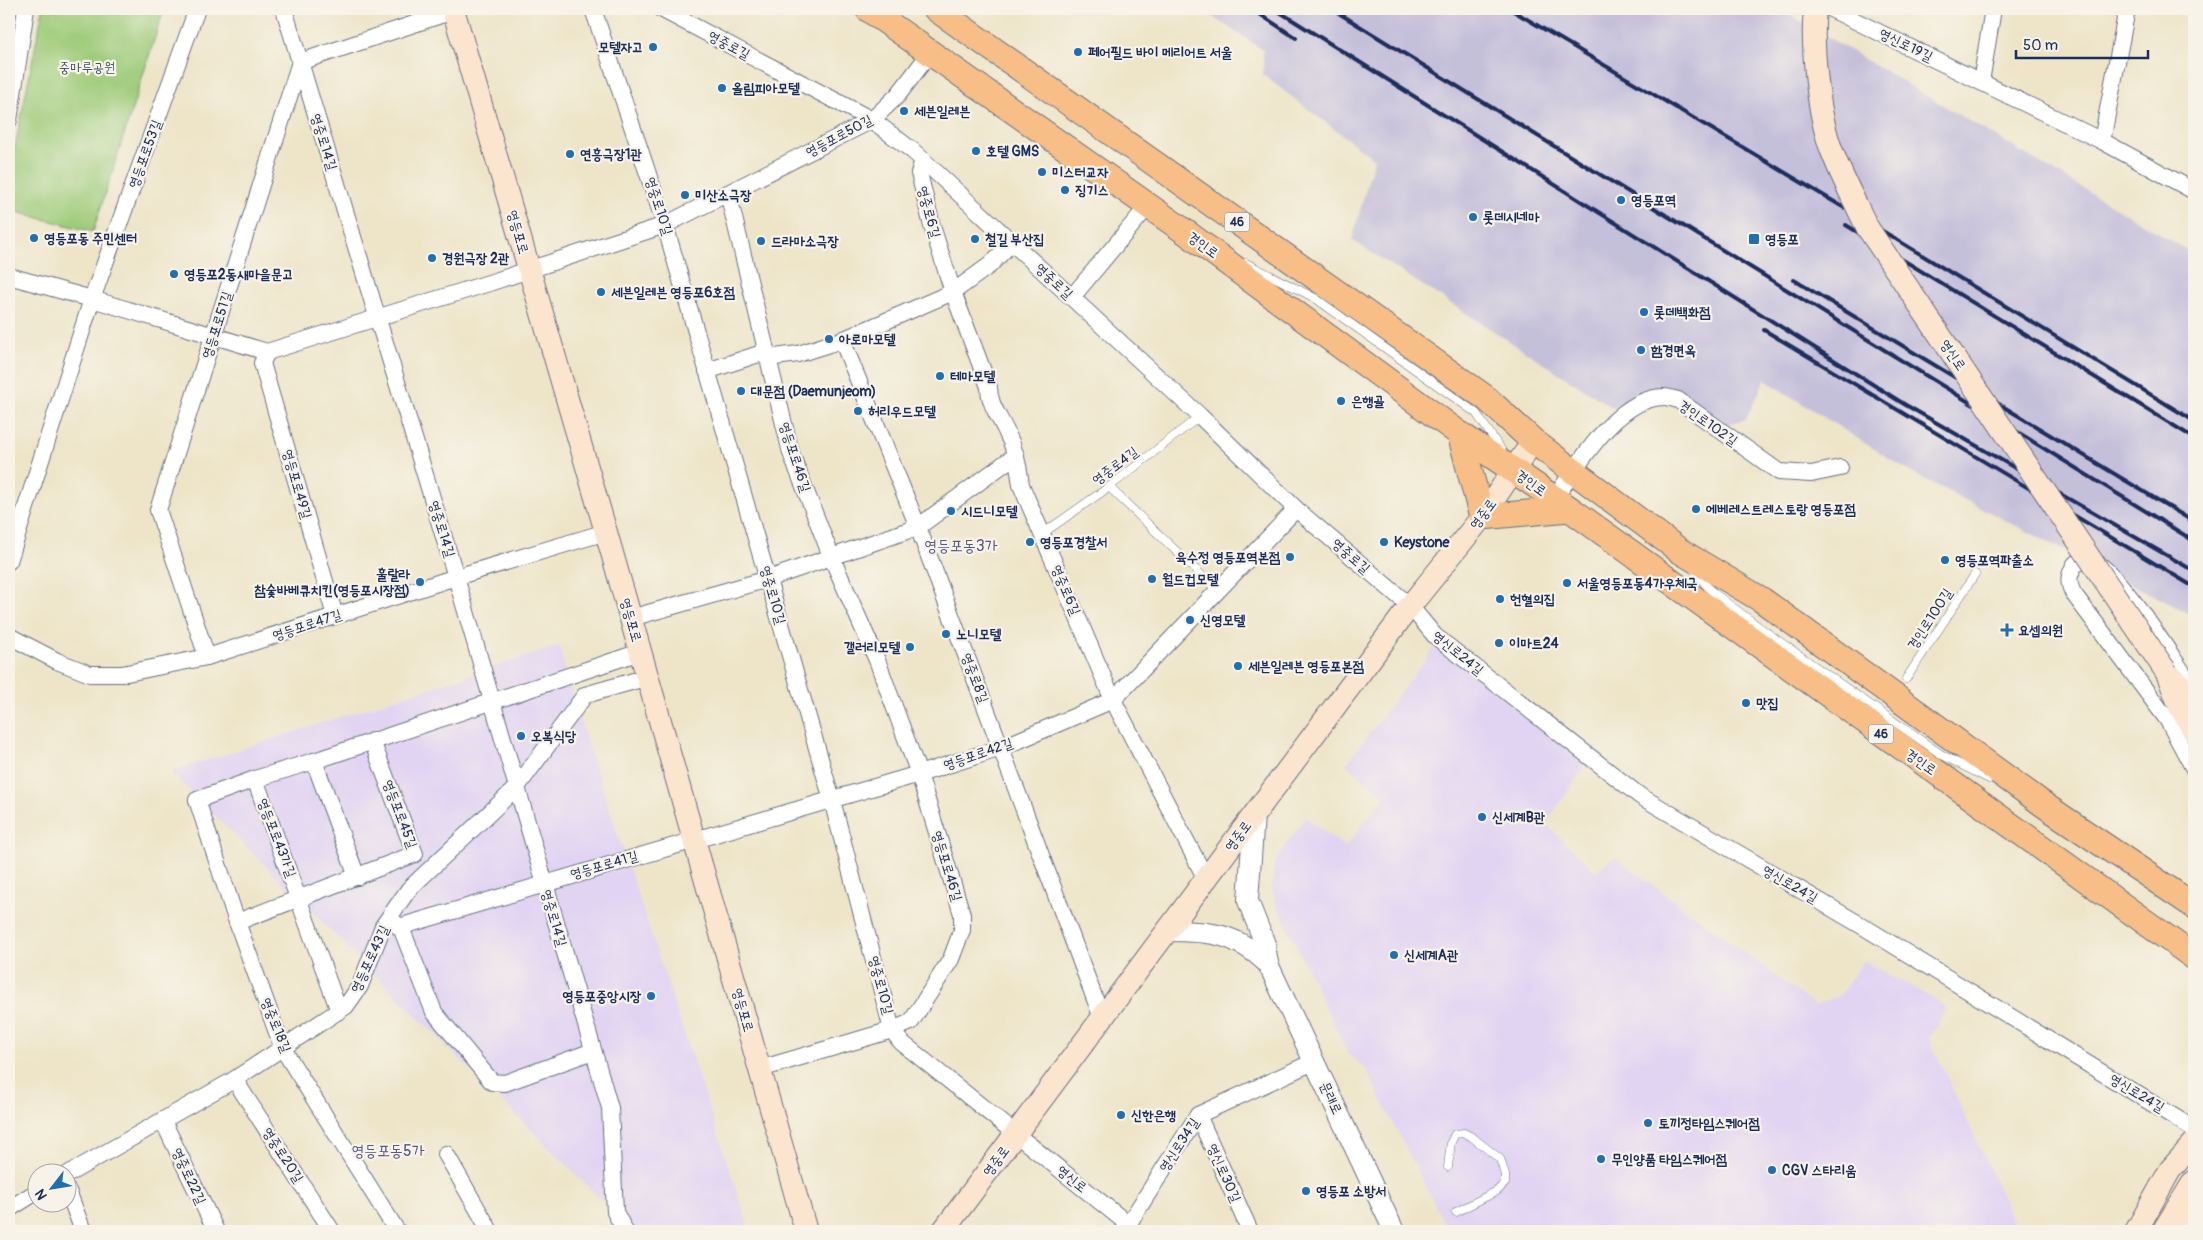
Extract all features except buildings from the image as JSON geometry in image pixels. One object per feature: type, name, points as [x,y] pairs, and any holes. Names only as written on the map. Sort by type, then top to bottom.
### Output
[{"type":"main road","name":"영등포로","points":[[455,9],[803,1222]]},
{"type":"main road","name":"경인로","points":[[868,9],[1187,232],[1460,434],[1562,504],[2194,956]]},
{"type":"main road","name":"46","points":[[936,9],[1486,398],[1533,441],[1680,551],[1762,600],[2048,807]]},
{"type":"main road","name":"영신로","points":[[1828,9],[1816,69],[1820,97],[1829,144],[1845,184],[1867,227],[2167,672],[2194,697]]},
{"type":"main road","points":[[1460,434],[1482,517],[1562,504]]},
{"type":"main road","name":"영중로","points":[[943,1231],[1410,606],[1482,517],[1533,441]]},
{"type":"main road","name":"영신로","points":[[2167,672],[2180,707],[2194,731]]},
{"type":"main road","points":[[2048,807],[2194,906]]},
{"type":"main road","points":[[2136,1231],[2170,1170],[2194,1143]]},
{"type":"main road","points":[[2163,1231],[2194,1181]]},
{"type":"main road","points":[[2183,1231],[2194,1213]]},
{"type":"main road","points":[[803,1222],[825,1231]]},
{"type":"street","points":[[9,120],[26,9]]},
{"type":"street","name":"영등포로53길","points":[[9,561],[92,299],[197,9]]},
{"type":"street","name":"영중로14길","points":[[284,9],[456,577],[610,1108],[615,1212],[624,1231]]},
{"type":"street","points":[[300,62],[455,9]]},
{"type":"street","name":"영중로10길","points":[[593,9],[665,225],[708,371],[832,800],[892,1030],[901,1042],[1016,1134]]},
{"type":"street","name":"영중로길","points":[[660,9],[872,120],[923,160],[1200,416],[1296,509],[1410,606]]},
{"type":"street","name":"영신로19길","points":[[1828,9],[2102,141],[2194,190]]},
{"type":"street","points":[[1981,82],[1993,9]]},
{"type":"street","points":[[2102,141],[2127,9]]},
{"type":"street","name":"영등포로50길","points":[[529,270],[665,225],[872,120],[898,94],[930,54]]},
{"type":"street","name":"영등포로51길","points":[[207,657],[158,510],[300,62]]},
{"type":"street","name":"영중로6길","points":[[923,160],[919,173],[932,226],[953,292],[989,387],[989,398],[1007,432],[1016,455],[1021,484],[1113,700],[1206,879]]},
{"type":"street","points":[[728,193],[768,355]]},
{"type":"street","points":[[1072,297],[1148,206]]},
{"type":"street","points":[[708,371],[762,353],[775,357],[798,354],[842,340],[953,292],[990,265],[1012,242]]},
{"type":"street","points":[[9,276],[267,352],[378,319],[529,270]]},
{"type":"street","name":"영중로8길","points":[[842,340],[918,526],[1102,1018]]},
{"type":"street","name":"영등포로49길","points":[[267,352],[262,363],[335,616]]},
{"type":"street","name":"영등포로46길","points":[[760,1069],[892,1030],[911,1022],[951,959],[962,930],[962,914],[919,774],[877,660],[831,556],[791,453],[768,355]]},
{"type":"street","name":"경인로102길","points":[[1562,504],[1574,471],[1596,440],[1634,406],[1665,396],[1678,400],[1779,472],[1812,474],[1840,468]]},
{"type":"street","points":[[631,618],[768,578],[918,526],[1016,455]]},
{"type":"street","name":"영등포로42길","points":[[694,839],[832,800],[1001,748],[1113,700],[1296,509]]},
{"type":"street","name":"영등포로47길","points":[[9,636],[57,661],[90,674],[122,674],[207,657],[456,577],[606,532]]},
{"type":"street","points":[[2194,690],[2128,594],[2103,568],[2094,562],[2085,560],[2075,564],[2069,575],[2068,584],[2073,593],[2167,719],[2194,769]]},
{"type":"street","name":"영신로24길","points":[[1410,606],[1435,636],[1640,796],[1864,927],[2194,1129]]},
{"type":"street","points":[[254,779],[314,761],[640,652]]},
{"type":"street","name":"영등포로43길","points":[[78,1168],[232,1081],[346,1006],[360,986],[383,926],[394,922],[409,889],[517,787],[585,695],[648,678]]},
{"type":"street","name":"영등포로45길","points":[[357,877],[415,854],[372,741]]},
{"type":"street","points":[[237,922],[357,877],[314,761]]},
{"type":"street","name":"영중로18길","points":[[254,779],[197,800],[237,922],[283,1049],[397,1231]]},
{"type":"street","name":"영등포로43가길","points":[[254,779],[339,1011]]},
{"type":"street","name":"문래로","points":[[1254,815],[1248,902],[1265,944],[1268,964],[1394,1231]]},
{"type":"street","name":"영등포로41길","points":[[394,922],[544,883],[694,839]]},
{"type":"street","points":[[394,922],[434,1012],[492,1082],[505,1083],[593,1051]]},
{"type":"street","name":"문래로","points":[[1167,931],[1223,934],[1254,950],[1268,964]]},
{"type":"street","name":"영신로34길","points":[[1128,1229],[1198,1115],[1314,1062]]},
{"type":"street","name":"영중로20길","points":[[232,1081],[238,1085],[332,1231]]},
{"type":"street","name":"영신로30길","points":[[1198,1115],[1250,1231]]},
{"type":"street","name":"영중로22길","points":[[163,1121],[216,1231]]},
{"type":"street","name":"영신로","points":[[1016,1134],[1128,1229]]},
{"type":"street","points":[[446,1154],[490,1231]]},
{"type":"street","points":[[9,1209],[28,1198]]},
{"type":"street","points":[[76,1212],[83,1231]]},
{"type":"lane","points":[[1187,232],[1230,254]]},
{"type":"lane","points":[[1238,259],[1315,298],[1476,413],[1514,470]]},
{"type":"lane","name":"영중로4길","points":[[1042,534],[1109,487],[1200,416]]},
{"type":"lane","points":[[1109,487],[1218,591]]},
{"type":"lane","points":[[1680,551],[1711,591],[1766,632],[1942,755],[1995,781]]},
{"type":"lane","name":"경인로100길","points":[[1906,679],[1975,574]]},
{"type":"lane","points":[[2003,785],[2048,807]]},
{"type":"lane","points":[[1448,1166],[1451,1142],[1455,1134],[1464,1133],[1472,1136],[1500,1159],[1504,1169],[1505,1183],[1497,1190],[1456,1212]]},
{"type":"shaded area","points":[[1201,9],[1780,9],[2194,254],[2194,616],[1912,473],[1765,380],[1746,419],[1728,424],[1666,387],[1613,408],[1352,240],[1374,159],[1263,75],[1263,50]]},
{"type":"shaded area","points":[[559,646],[579,718],[750,1231],[633,1231],[171,772]]},
{"type":"shaded area","points":[[1436,646],[1586,764],[1546,824],[1595,871],[1615,857],[1816,1006],[1840,995],[1863,961],[1931,997],[1946,1008],[1929,1038],[2018,1231],[1448,1231],[1366,1069],[1347,1052],[1274,899],[1272,887],[1274,865],[1277,858],[1305,817],[1345,847],[1385,796],[1346,764]]},
{"type":"green space","name":"중마루공원","points":[[43,9],[164,9],[93,232],[9,210],[9,176]]},
{"type":"railway","points":[[1252,9],[1296,38]]},
{"type":"railway","points":[[1275,9],[1904,404],[2194,571]]},
{"type":"railway","points":[[1332,9],[2194,541]]},
{"type":"railway","points":[[1510,9],[1853,213],[2194,421]]},
{"type":"railway","points":[[1846,225],[2194,438]]},
{"type":"railway","points":[[1794,280],[2194,522]]},
{"type":"railway","points":[[1764,330],[2194,587]]},
{"type":"place","name":"모텔자고","points":[[653,47]]},
{"type":"place","name":"페어필드 바이 메리어트 서울","points":[[1078,52]]},
{"type":"place","name":"올림피아모텔","points":[[722,88]]},
{"type":"place","name":"세븐일레븐","points":[[904,111]]},
{"type":"place","name":"호텔 GMS","points":[[976,151]]},
{"type":"place","name":"연흥극장1관","points":[[570,154]]},
{"type":"place","name":"미스터교자","points":[[1042,172]]},
{"type":"place","name":"징기스","points":[[1065,190]]},
{"type":"place","name":"미산소극장","points":[[685,195]]},
{"type":"place","name":"영등포역","points":[[1621,200]]},
{"type":"place","name":"롯데시네마","points":[[1473,217]]},
{"type":"place","name":"영등포동 주민센터","points":[[34,238]]},
{"type":"place","name":"철길 부산집","points":[[975,239]]},
{"type":"place","name":"영등포","points":[[1754,239]]},
{"type":"place","name":"드라마소극장","points":[[761,241]]},
{"type":"place","name":"경원극장 2관","points":[[432,258]]},
{"type":"place","name":"영등포2동새마을문고","points":[[174,274]]},
{"type":"place","name":"세븐일레븐 영등포6호점","points":[[601,292]]},
{"type":"place","name":"롯데백화점","points":[[1644,312]]},
{"type":"place","name":"아로마모텔","points":[[829,339]]},
{"type":"place","name":"함경면옥","points":[[1641,350]]},
{"type":"place","name":"테마모텔","points":[[940,376]]},
{"type":"place","name":"대문점 (Daemunjeom)","points":[[741,391]]},
{"type":"place","name":"은행골","points":[[1341,401]]},
{"type":"place","name":"허리우드모텔","points":[[858,411]]},
{"type":"place","name":"에베레스트레스토랑 영등포점","points":[[1696,509]]},
{"type":"place","name":"시드니모텔","points":[[951,511]]},
{"type":"place","name":"영등포경찰서","points":[[1030,542]]},
{"type":"place","name":"Keystone","points":[[1384,542]]},
{"type":"place","name":"육수정 영등포역본점","points":[[1290,557]]},
{"type":"place","name":"영등포역파출소","points":[[1945,560]]},
{"type":"place","name":"월드컵모텔","points":[[1152,579]]},
{"type":"place","name":"훌랄라 참숯바베큐치킨(영등포시장점)","points":[[420,582]]},
{"type":"place","name":"서울영등포동4가우체국","points":[[1567,583]]},
{"type":"place","name":"헌혈의집","points":[[1500,599]]},
{"type":"place","name":"신영모텔","points":[[1190,620]]},
{"type":"place","name":"요셉의원","points":[[2007,630]]},
{"type":"place","name":"노니모텔","points":[[946,634]]},
{"type":"place","name":"이마트24","points":[[1499,643]]},
{"type":"place","name":"갤러리모텔","points":[[910,647]]},
{"type":"place","name":"세븐일레븐 영등포본점","points":[[1238,666]]},
{"type":"place","name":"맛집","points":[[1746,703]]},
{"type":"place","name":"오복식당","points":[[521,736]]},
{"type":"place","name":"신세계B관","points":[[1482,817]]},
{"type":"place","name":"신세계A관","points":[[1394,955]]},
{"type":"place","name":"영등포중앙시장","points":[[651,996]]},
{"type":"place","name":"신한은행","points":[[1121,1115]]},
{"type":"place","name":"토끼정타임스퀘어점","points":[[1648,1123]]},
{"type":"place","name":"무인양품 타임스퀘어점","points":[[1601,1159]]},
{"type":"place","name":"CGV 스타리움","points":[[1772,1170]]},
{"type":"place","name":"영등포 소방서","points":[[1306,1191]]},
{"type":"district","name":"영등포동3가","points":[[961,546]]},
{"type":"district","name":"영등포동5가","points":[[388,1151]]}]
